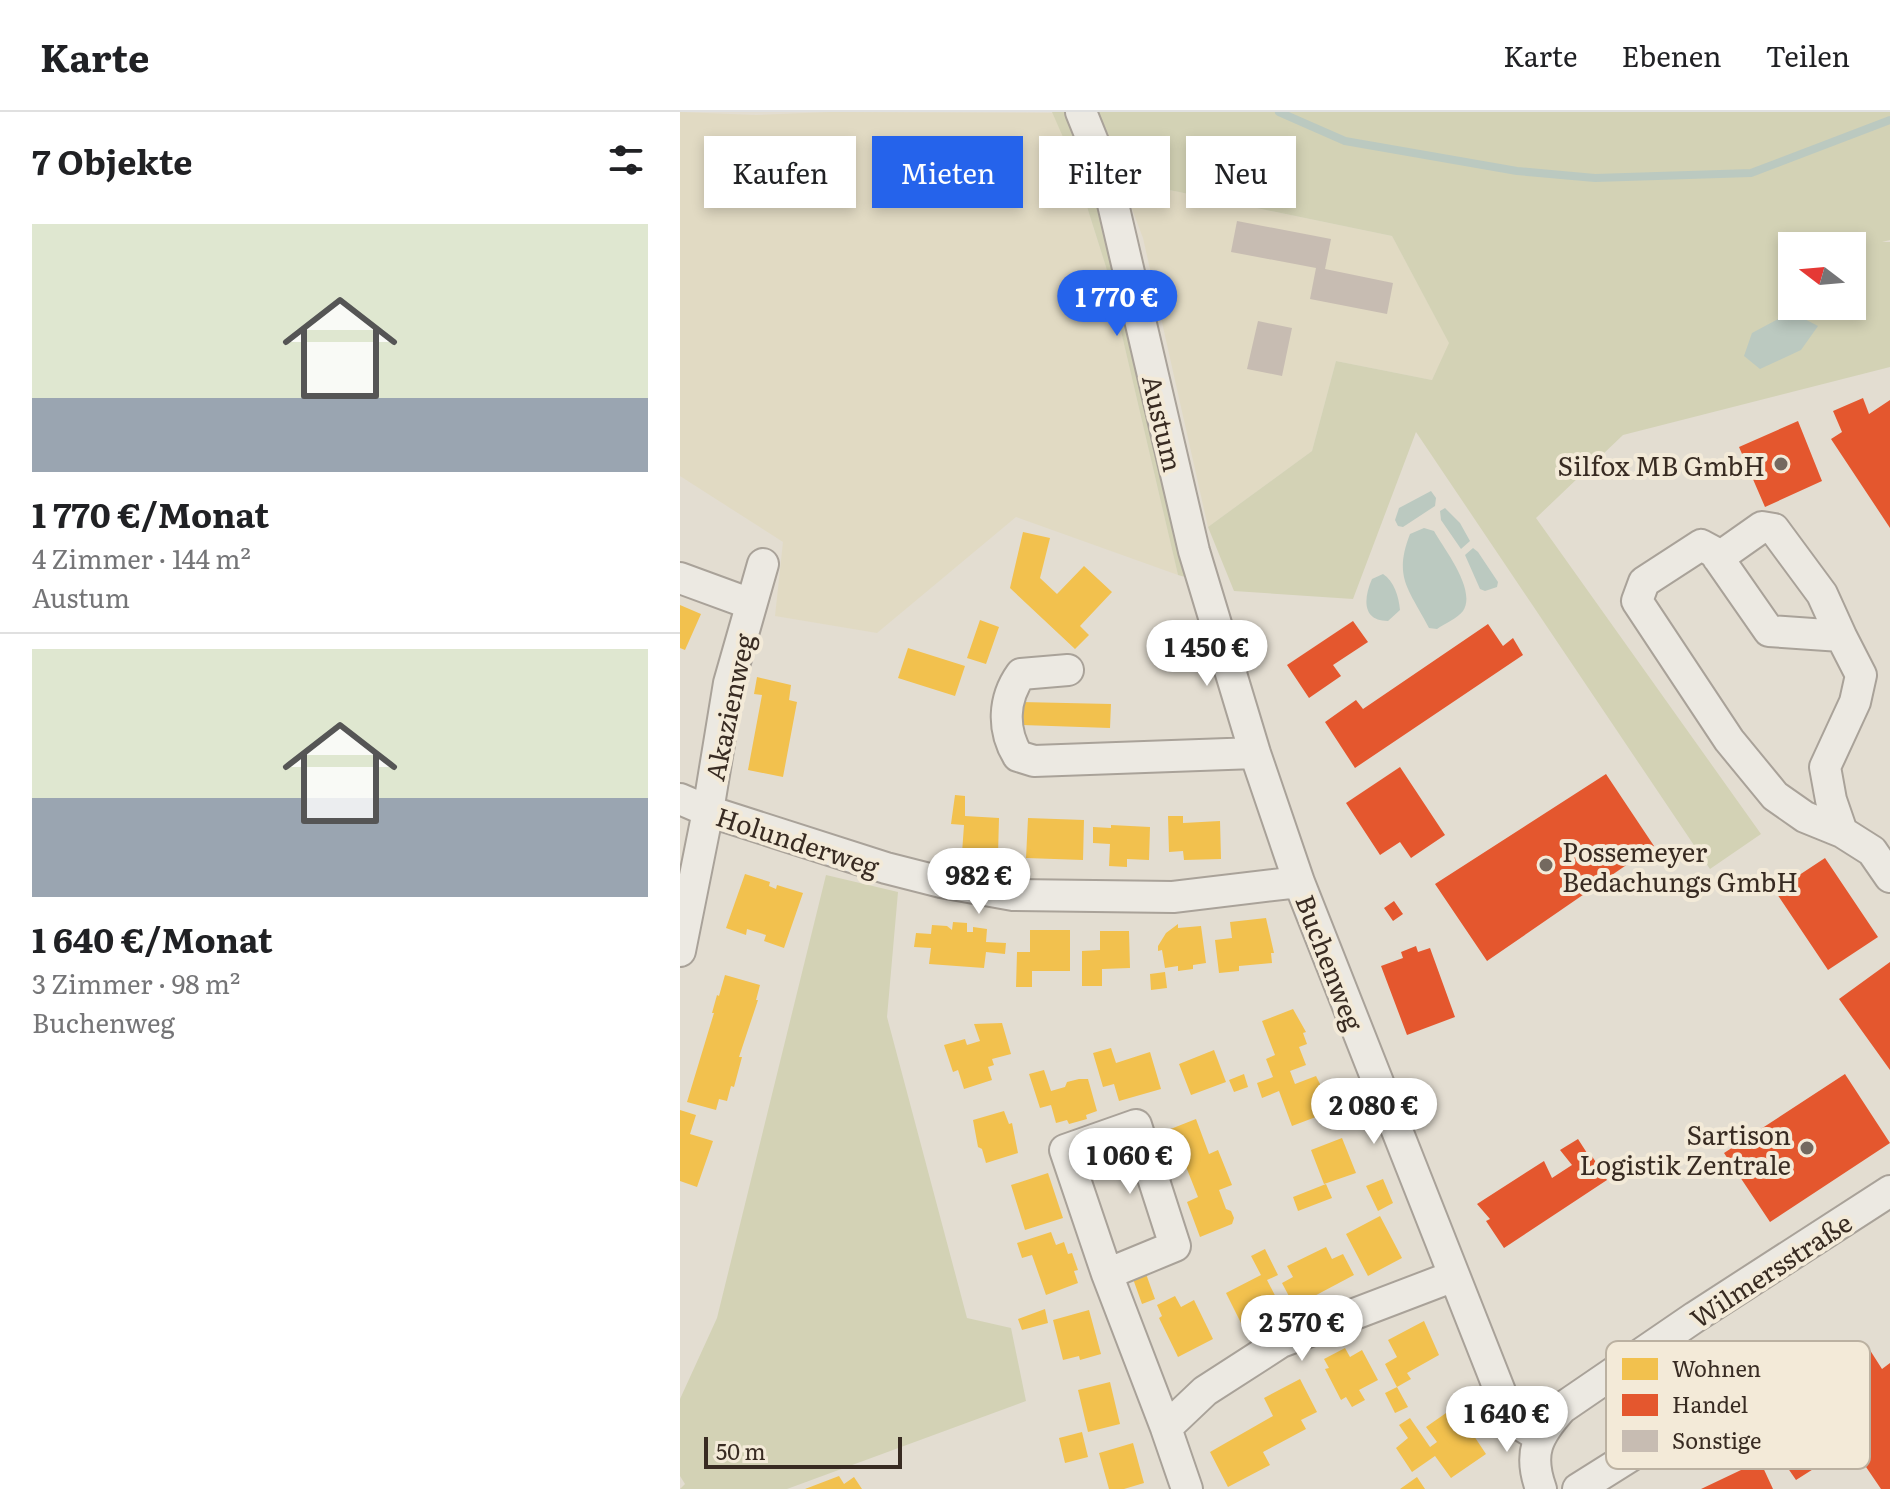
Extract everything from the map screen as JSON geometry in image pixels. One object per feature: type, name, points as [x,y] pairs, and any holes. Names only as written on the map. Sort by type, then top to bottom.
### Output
[{"type":"street","name":"Austum","points":[[1081,112],[1106,174],[1194,551]]},
{"type":"street","points":[[1718,558],[1762,527],[1774,529],[1822,594],[1861,675],[1855,702],[1825,767],[1831,800],[1842,832]]},
{"type":"street","points":[[1841,636],[1769,631],[1714,552],[1701,545],[1644,582],[1637,601],[1729,740],[1775,796],[1805,817],[1842,832],[1872,851],[1890,877]]},
{"type":"street","name":"Buchenweg","points":[[1194,551],[1255,753],[1299,882],[1503,1399],[1524,1427],[1540,1437]]},
{"type":"street","name":"Akazienweg","points":[[680,951],[729,683],[763,564]]},
{"type":"street","name":"Akazienweg","points":[[680,578],[751,604]]},
{"type":"street","points":[[1068,670],[1021,674],[1012,687],[1006,705],[1009,742],[1018,756],[1034,761],[1255,753]]},
{"type":"street","name":"Holunderweg","points":[[680,799],[708,811],[886,868],[1013,895],[1173,897],[1299,882]]},
{"type":"street","points":[[1107,1274],[1175,1246],[1136,1125],[1065,1150],[1107,1274],[1187,1489]]},
{"type":"street","name":"Wilmersstraße","points":[[1660,1341],[1890,1191]]},
{"type":"street","points":[[1166,1428],[1205,1391],[1281,1342],[1454,1276]]},
{"type":"street","name":"Wilmersstraße","points":[[1540,1437],[1562,1408],[1606,1376]]},
{"type":"street","points":[[1540,1437],[1533,1463],[1541,1489]]},
{"type":"street","points":[[1578,1489],[1610,1469]]},
{"type":"shaded area","points":[[680,112],[756,115],[830,112],[1054,113],[1063,136],[1039,136],[1039,208],[1087,208],[1106,267],[1178,575],[1016,517],[877,633],[775,616],[783,542],[680,476]]},
{"type":"shaded area","points":[[1170,190],[1186,193],[1186,208],[1256,208],[1392,236],[1450,344],[1432,380],[1336,361],[1312,451],[1208,527],[1143,238],[1132,208],[1170,208]]},
{"type":"shaded area","points":[[1778,319],[1806,320],[1818,326],[1801,350],[1760,369],[1744,356],[1752,333]]},
{"type":"shaded area","points":[[1431,491],[1436,498],[1435,506],[1403,527],[1398,526],[1395,520],[1399,508]]},
{"type":"shaded area","points":[[1445,508],[1460,523],[1470,541],[1461,549],[1441,520],[1440,511]]},
{"type":"shaded area","points":[[1424,528],[1434,531],[1458,570],[1466,592],[1463,611],[1437,629],[1429,628],[1403,573],[1410,534]]},
{"type":"shaded area","points":[[1473,548],[1498,582],[1497,587],[1485,591],[1480,589],[1465,555]]},
{"type":"shaded area","points":[[1383,574],[1395,590],[1400,610],[1388,621],[1373,617],[1366,600],[1372,579]]},
{"type":"green space","points":[[1052,112],[1066,112],[1075,136],[1063,136]]},
{"type":"green space","points":[[1095,112],[1890,112],[1890,240],[1882,242],[1890,242],[1890,367],[1623,435],[1536,518],[1761,834],[1710,869],[1416,432],[1353,599],[1234,591],[1208,527],[1312,451],[1336,361],[1432,380],[1449,343],[1392,236],[1256,208],[1296,208],[1296,136],[1186,136],[1186,193],[1170,190],[1170,136],[1104,136]]},
{"type":"green space","points":[[1087,208],[1098,208],[1192,579],[1178,575],[1106,267]]},
{"type":"green space","points":[[826,875],[898,892],[887,1017],[967,1318],[1011,1328],[1026,1401],[787,1489],[680,1489],[685,1484],[680,1476],[680,1399],[717,1318]]},
{"type":"building: Wohnen","points":[[1023,532],[1050,538],[1040,578],[1057,594],[1084,566],[1112,592],[1080,626],[1089,635],[1075,649],[1010,588]]},
{"type":"building: Wohnen","points":[[680,605],[701,614],[685,650],[680,648]]},
{"type":"building: Wohnen","points":[[980,620],[999,627],[986,664],[967,658]]},
{"type":"building: Wohnen","points":[[908,648],[965,666],[955,696],[898,678]]},
{"type":"building: Wohnen","points":[[757,677],[791,685],[789,700],[797,702],[783,777],[748,770],[762,695],[754,694]]},
{"type":"building: Wohnen","points":[[1021,702],[1111,704],[1110,728],[1022,725]]},
{"type":"building: Wohnen","points":[[955,795],[965,796],[965,816],[999,818],[998,855],[962,853],[964,825],[951,824]]},
{"type":"building: Wohnen","points":[[1168,816],[1183,816],[1183,823],[1220,821],[1221,859],[1184,860],[1183,851],[1169,852]]},
{"type":"building: Wohnen","points":[[1028,818],[1084,820],[1083,860],[1026,858]]},
{"type":"building: Wohnen","points":[[1111,825],[1150,827],[1149,860],[1127,859],[1127,867],[1109,866],[1110,844],[1093,843],[1093,827],[1111,828]]},
{"type":"building: Wohnen","points":[[745,874],[770,882],[769,886],[776,889],[777,885],[803,893],[784,948],[764,941],[766,935],[747,929],[746,935],[726,928]]},
{"type":"building: Wohnen","points":[[1266,918],[1274,953],[1271,953],[1272,963],[1239,966],[1239,971],[1219,973],[1215,940],[1232,938],[1230,922]]},
{"type":"building: Wohnen","points":[[953,922],[967,923],[967,932],[973,932],[973,927],[987,929],[986,942],[1006,943],[1005,954],[986,952],[984,968],[929,964],[931,948],[914,947],[916,933],[931,934],[932,925],[947,926],[952,930]]},
{"type":"building: Wohnen","points":[[1178,924],[1178,928],[1201,926],[1206,963],[1178,971],[1178,966],[1165,968],[1162,950],[1158,951],[1158,946],[1166,933]]},
{"type":"building: Wohnen","points":[[1030,930],[1070,930],[1070,971],[1032,971],[1032,987],[1016,987],[1017,952],[1030,952]]},
{"type":"building: Wohnen","points":[[1100,931],[1129,931],[1130,968],[1102,969],[1102,986],[1082,986],[1082,951],[1100,950]]},
{"type":"building: Wohnen","points":[[1165,972],[1167,988],[1151,990],[1150,974]]},
{"type":"building: Wohnen","points":[[725,975],[760,985],[739,1057],[742,1057],[734,1087],[731,1086],[727,1101],[719,1099],[716,1110],[687,1102]]},
{"type":"building: Wohnen","points":[[1293,1009],[1306,1032],[1303,1033],[1307,1044],[1299,1047],[1306,1065],[1290,1071],[1295,1084],[1316,1076],[1327,1098],[1324,1100],[1329,1112],[1292,1126],[1279,1091],[1262,1098],[1257,1083],[1273,1077],[1266,1059],[1275,1055],[1262,1021]]},
{"type":"building: Wohnen","points":[[1002,1023],[1011,1054],[992,1059],[994,1065],[988,1067],[992,1080],[964,1089],[958,1070],[953,1072],[944,1045],[965,1039],[967,1045],[980,1041],[974,1024]]},
{"type":"building: Wohnen","points":[[1111,1048],[1116,1063],[1150,1052],[1161,1089],[1119,1101],[1114,1084],[1103,1087],[1093,1053]]},
{"type":"building: Wohnen","points":[[1214,1050],[1226,1082],[1191,1095],[1179,1064]]},
{"type":"building: Wohnen","points":[[1044,1070],[1051,1091],[1065,1087],[1067,1082],[1088,1079],[1097,1111],[1086,1115],[1087,1119],[1069,1124],[1067,1120],[1056,1123],[1051,1105],[1040,1108],[1029,1074]]},
{"type":"building: Wohnen","points":[[1244,1074],[1248,1087],[1234,1092],[1229,1080]]},
{"type":"building: Wohnen","points":[[680,1110],[696,1115],[690,1134],[713,1141],[697,1187],[680,1181]]},
{"type":"building: Wohnen","points":[[1004,1111],[1009,1124],[1012,1123],[1018,1153],[986,1163],[982,1149],[978,1147],[973,1120]]},
{"type":"building: Wohnen","points":[[1196,1119],[1209,1154],[1218,1150],[1232,1185],[1219,1190],[1226,1209],[1231,1211],[1234,1218],[1232,1224],[1200,1237],[1187,1202],[1198,1197],[1185,1164],[1176,1167],[1163,1132]]},
{"type":"building: Wohnen","points":[[1342,1138],[1356,1173],[1324,1184],[1311,1150]]},
{"type":"building: Wohnen","points":[[1048,1173],[1063,1218],[1025,1230],[1011,1185]]},
{"type":"building: Wohnen","points":[[1383,1179],[1393,1203],[1378,1211],[1366,1186]]},
{"type":"building: Wohnen","points":[[1326,1184],[1332,1198],[1298,1211],[1293,1197]]},
{"type":"building: Wohnen","points":[[1380,1216],[1402,1258],[1368,1276],[1346,1234]]},
{"type":"building: Wohnen","points":[[1051,1232],[1056,1245],[1064,1242],[1068,1254],[1072,1253],[1078,1270],[1074,1271],[1078,1283],[1046,1295],[1032,1255],[1022,1258],[1017,1243]]},
{"type":"building: Wohnen","points":[[1326,1247],[1332,1259],[1343,1254],[1354,1275],[1305,1301],[1303,1297],[1292,1302],[1282,1283],[1293,1277],[1287,1266]]},
{"type":"building: Wohnen","points":[[1265,1249],[1278,1275],[1267,1280],[1282,1309],[1244,1329],[1226,1293],[1261,1275],[1251,1256]]},
{"type":"building: Wohnen","points":[[1145,1271],[1155,1299],[1142,1304],[1132,1276]]},
{"type":"building: Wohnen","points":[[1175,1296],[1181,1307],[1194,1300],[1213,1339],[1178,1357],[1159,1318],[1162,1316],[1157,1305]]},
{"type":"building: Wohnen","points":[[1045,1309],[1048,1323],[1022,1330],[1018,1319]]},
{"type":"building: Wohnen","points":[[1089,1310],[1101,1354],[1080,1360],[1079,1356],[1063,1360],[1053,1320]]},
{"type":"building: Wohnen","points":[[1424,1321],[1439,1355],[1407,1373],[1411,1379],[1397,1387],[1385,1364],[1397,1357],[1388,1340]]},
{"type":"building: Wohnen","points":[[1345,1348],[1350,1357],[1362,1350],[1378,1380],[1359,1390],[1365,1400],[1352,1407],[1346,1397],[1341,1400],[1325,1369],[1329,1368],[1324,1359]]},
{"type":"building: Wohnen","points":[[1300,1379],[1317,1412],[1301,1420],[1306,1429],[1263,1452],[1270,1465],[1228,1487],[1210,1452],[1273,1416],[1264,1398]]},
{"type":"building: Wohnen","points":[[1110,1382],[1120,1424],[1088,1432],[1078,1390]]},
{"type":"building: Wohnen","points":[[1397,1387],[1408,1407],[1395,1413],[1385,1393]]},
{"type":"building: Wohnen","points":[[1459,1404],[1471,1421],[1466,1424],[1486,1454],[1451,1478],[1435,1456],[1412,1472],[1396,1448],[1408,1438],[1399,1425],[1410,1418],[1430,1447],[1437,1442],[1426,1427]]},
{"type":"building: Wohnen","points":[[1082,1432],[1088,1457],[1065,1463],[1059,1438]]},
{"type":"building: Wohnen","points":[[1133,1443],[1144,1483],[1124,1489],[1109,1489],[1099,1453]]},
{"type":"building: Wohnen","points":[[839,1476],[844,1484],[854,1477],[862,1489],[805,1489]]},
{"type":"building: Wohnen","points":[[1417,1477],[1425,1489],[1400,1489]]},
{"type":"building: Handel","points":[[1863,398],[1869,414],[1890,400],[1890,528],[1831,439],[1842,432],[1833,411]]},
{"type":"building: Handel","name":"Silfox MB GmbH","points":[[1798,421],[1822,481],[1765,507],[1739,447]]},
{"type":"building: Handel","points":[[1353,621],[1368,642],[1333,665],[1341,676],[1309,698],[1287,665]]},
{"type":"building: Handel","points":[[1488,624],[1503,646],[1513,638],[1523,655],[1355,768],[1325,722],[1356,700],[1363,709]]},
{"type":"building: Handel","points":[[1400,767],[1445,835],[1411,858],[1400,842],[1380,855],[1346,803]]},
{"type":"building: Handel","name":"Possemeyer Bedachungs GmbH","points":[[1606,774],[1654,846],[1487,961],[1435,884]]},
{"type":"building: Handel","points":[[1825,858],[1878,937],[1828,970],[1775,891]]},
{"type":"building: Handel","points":[[1394,901],[1403,914],[1393,921],[1384,908]]},
{"type":"building: Handel","points":[[1416,946],[1418,952],[1430,948],[1455,1017],[1407,1035],[1381,966],[1403,958],[1401,952]]},
{"type":"building: Handel","points":[[1890,962],[1890,1070],[1839,999]]},
{"type":"building: Handel","name":"Sartison Logistik Zentrale","points":[[1845,1074],[1890,1143],[1770,1222],[1724,1153]]},
{"type":"building: Handel","points":[[1578,1139],[1585,1154],[1590,1153],[1607,1180],[1504,1248],[1486,1221],[1490,1219],[1477,1204],[1544,1161],[1552,1178],[1572,1165],[1560,1150]]},
{"type":"building: Handel","points":[[1870,1350],[1882,1369],[1890,1363],[1890,1489],[1881,1489],[1867,1469],[1870,1469]]},
{"type":"building: Handel","points":[[1743,1469],[1764,1469],[1773,1489],[1701,1489]]},
{"type":"building: Handel","points":[[1788,1469],[1813,1469],[1796,1480]]},
{"type":"building: Sonstige","points":[[1237,221],[1331,239],[1325,269],[1393,283],[1387,314],[1310,299],[1316,268],[1231,252]]},
{"type":"building: Sonstige","points":[[1258,321],[1292,328],[1282,376],[1247,369]]},
{"type":"waterway","points":[[1279,112],[1345,141],[1517,171],[1595,178],[1751,173],[1890,120]]},
{"type":"place","name":"Silfox MB GmbH","points":[[1781,464]]},
{"type":"place","name":"Possemeyer Bedachungs GmbH","points":[[1546,865]]},
{"type":"place","name":"Sartison Logistik Zentrale","points":[[1807,1148]]}]
